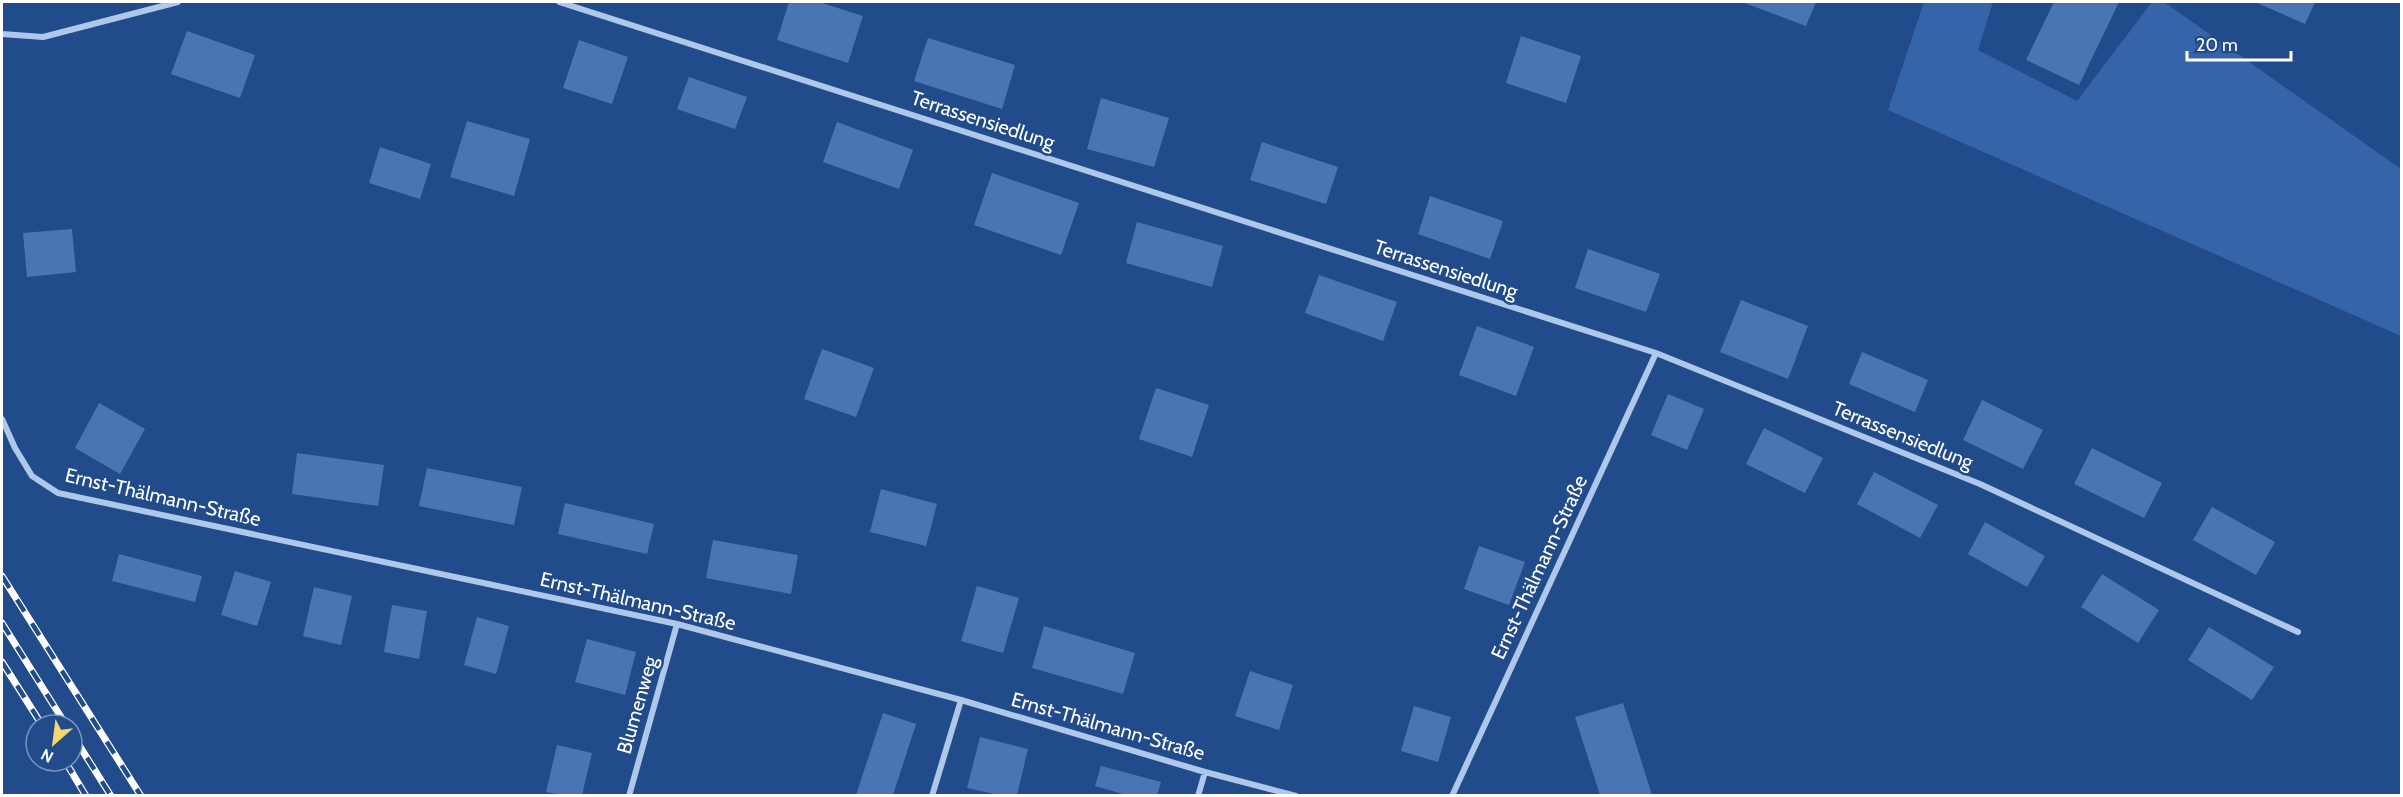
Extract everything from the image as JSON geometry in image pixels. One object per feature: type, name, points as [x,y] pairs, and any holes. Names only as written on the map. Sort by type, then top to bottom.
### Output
[{"type":"street","points":[[2,34],[43,37],[178,2]]},
{"type":"street","name":"Terrassensiedlung","points":[[559,2],[1656,353],[1980,484],[2298,632]]},
{"type":"street","name":"Ernst-Thälmann-Straße","points":[[1452,795],[1656,353]]},
{"type":"street","name":"Ernst-Thälmann-Straße","points":[[2,419],[15,448],[32,476],[58,493],[677,624],[961,700],[1205,772],[1296,795]]},
{"type":"street","name":"Blumenweg","points":[[629,795],[677,624]]},
{"type":"street","points":[[932,795],[961,700]]},
{"type":"street","points":[[1198,795],[1205,772]]},
{"type":"shaded area","points":[[1924,2],[1993,2],[1978,50],[2077,101],[2152,2],[2164,2],[2401,169],[2401,336],[1888,110]]},
{"type":"building","points":[[789,2],[819,2],[863,16],[848,63],[777,40]]},
{"type":"building","points":[[1742,2],[1816,2],[1806,26]]},
{"type":"building","points":[[2054,2],[2119,2],[2079,85],[2026,60]]},
{"type":"building","points":[[2255,2],[2315,2],[2305,24]]},
{"type":"building","points":[[187,31],[255,55],[240,98],[171,74]]},
{"type":"building","points":[[1521,36],[1581,56],[1566,103],[1506,83]]},
{"type":"building","points":[[928,38],[1015,65],[1002,109],[914,81]]},
{"type":"building","points":[[579,40],[628,57],[612,104],[563,88]]},
{"type":"building","points":[[689,77],[747,97],[735,129],[677,109]]},
{"type":"building","points":[[1101,98],[1169,118],[1154,167],[1087,149]]},
{"type":"building","points":[[467,121],[530,139],[514,196],[450,177]]},
{"type":"building","points":[[837,122],[913,150],[899,189],[823,162]]},
{"type":"building","points":[[1262,142],[1338,167],[1326,204],[1250,180]]},
{"type":"building","points":[[380,147],[431,164],[420,199],[369,183]]},
{"type":"building","points":[[992,173],[1079,203],[1061,255],[974,225]]},
{"type":"building","points":[[1430,196],[1503,221],[1490,259],[1418,234]]},
{"type":"building","points":[[1137,222],[1223,246],[1212,287],[1126,263]]},
{"type":"building","points":[[72,229],[76,272],[27,277],[23,233]]},
{"type":"building","points":[[1588,249],[1660,274],[1646,312],[1575,288]]},
{"type":"building","points":[[1319,275],[1397,302],[1383,341],[1305,313]]},
{"type":"building","points":[[1741,300],[1808,326],[1788,379],[1720,352]]},
{"type":"building","points":[[1477,326],[1534,347],[1516,396],[1459,375]]},
{"type":"building","points":[[822,349],[874,368],[856,417],[804,399]]},
{"type":"building","points":[[1862,352],[1928,380],[1915,412],[1849,384]]},
{"type":"building","points":[[1156,388],[1209,405],[1192,457],[1139,439]]},
{"type":"building","points":[[1668,394],[1704,409],[1687,450],[1651,435]]},
{"type":"building","points":[[1982,400],[2043,430],[2023,469],[1963,440]]},
{"type":"building","points":[[99,403],[145,429],[120,474],[75,448]]},
{"type":"building","points":[[1764,428],[1823,458],[1805,493],[1746,464]]},
{"type":"building","points":[[2092,448],[2162,483],[2144,518],[2074,484]]},
{"type":"building","points":[[297,453],[384,465],[378,506],[292,494]]},
{"type":"building","points":[[427,468],[522,487],[514,525],[419,506]]},
{"type":"building","points":[[1874,472],[1938,505],[1920,538],[1857,504]]},
{"type":"building","points":[[881,489],[937,504],[926,546],[870,532]]},
{"type":"building","points":[[565,503],[654,524],[647,554],[558,534]]},
{"type":"building","points":[[2212,507],[2275,542],[2256,575],[2193,540]]},
{"type":"building","points":[[1985,522],[2045,556],[2027,587],[1968,554]]},
{"type":"building","points":[[713,540],[798,555],[791,594],[706,578]]},
{"type":"building","points":[[1479,546],[1525,562],[1509,605],[1464,589]]},
{"type":"building","points":[[119,554],[202,576],[195,602],[112,581]]},
{"type":"building","points":[[235,571],[271,582],[257,626],[221,615]]},
{"type":"building","points":[[2102,574],[2159,610],[2138,643],[2081,607]]},
{"type":"building","points":[[977,586],[1019,598],[1003,653],[961,641]]},
{"type":"building","points":[[314,587],[352,596],[341,645],[303,636]]},
{"type":"building","points":[[392,605],[427,611],[419,659],[384,652]]},
{"type":"building","points":[[477,617],[509,626],[496,674],[464,665]]},
{"type":"building","points":[[1044,626],[1135,653],[1123,694],[1032,668]]},
{"type":"building","points":[[2209,627],[2274,667],[2252,700],[2188,660]]},
{"type":"building","points":[[587,639],[636,652],[625,695],[575,682]]},
{"type":"building","points":[[1250,671],[1293,685],[1279,730],[1235,716]]},
{"type":"building","points":[[1623,703],[1652,795],[1600,795],[1575,717]]},
{"type":"building","points":[[1414,706],[1451,717],[1438,762],[1401,751]]},
{"type":"building","points":[[883,713],[916,724],[893,795],[856,795]]},
{"type":"building","points":[[980,737],[1028,749],[1017,795],[999,795],[967,788]]},
{"type":"building","points":[[557,745],[592,753],[582,795],[546,792]]},
{"type":"building","points":[[1101,766],[1161,782],[1157,795],[1122,795],[1095,786]]},
{"type":"railway","points":[[2,576],[141,796]]},
{"type":"railway","points":[[2,623],[58,713]]},
{"type":"railway","points":[[2,662],[34,713]]},
{"type":"railway","points":[[84,753],[111,796]]},
{"type":"railway","points":[[72,773],[86,796]]}]
